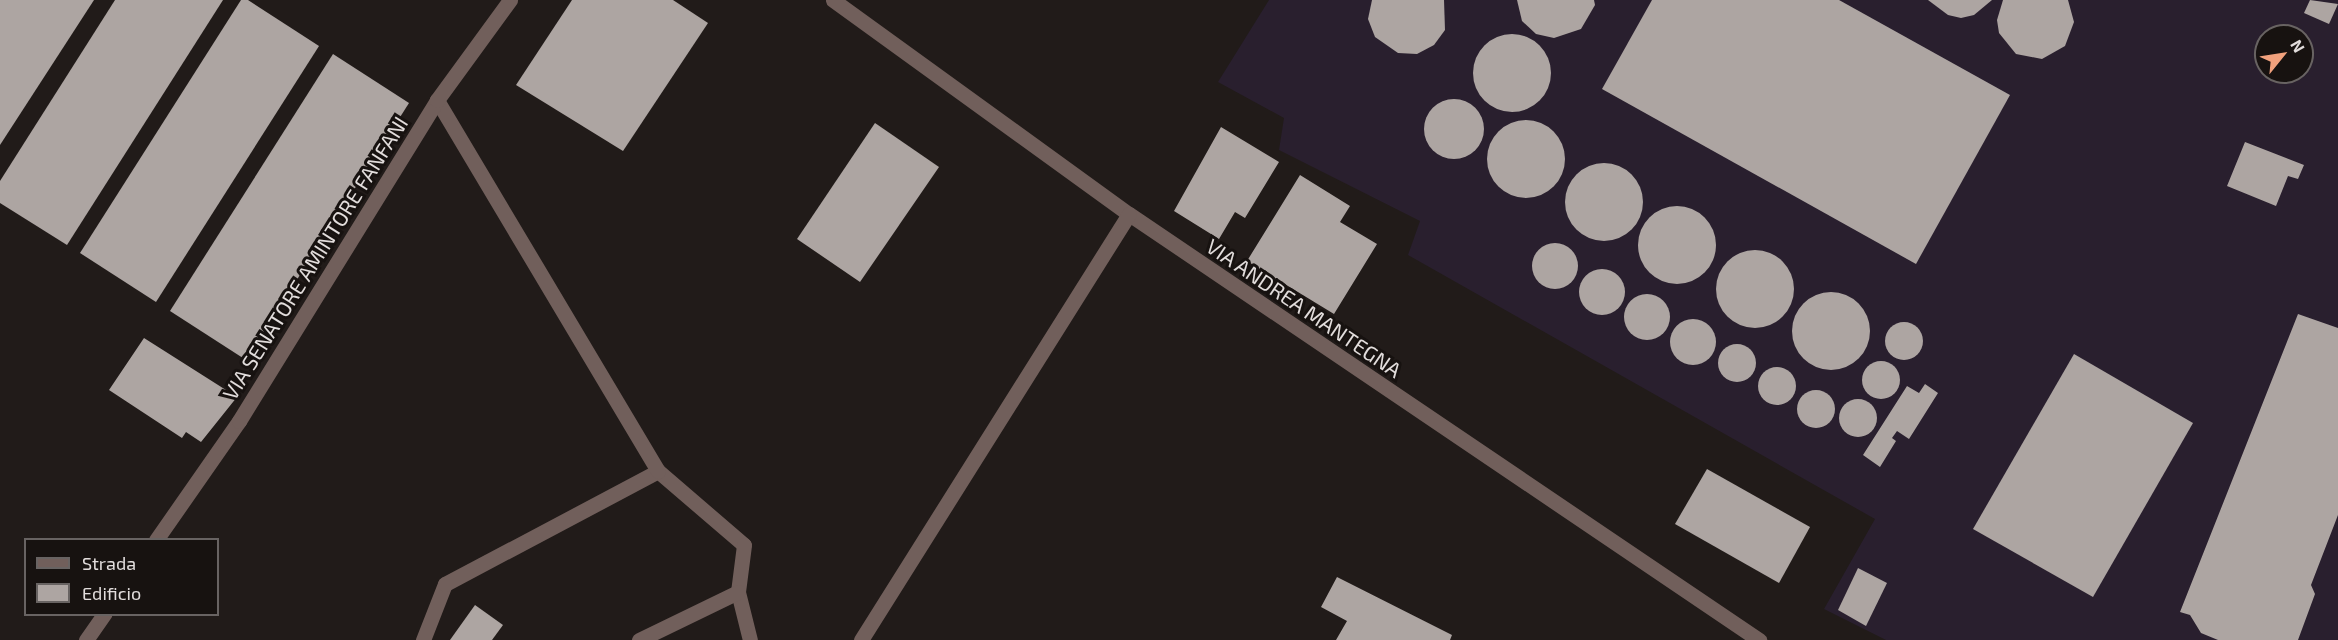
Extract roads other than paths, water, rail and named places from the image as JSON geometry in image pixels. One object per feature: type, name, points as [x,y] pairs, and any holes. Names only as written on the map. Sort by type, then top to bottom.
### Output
[{"type":"street","name":"VIA SENATORE AMINTORE FANFANI","points":[[157,538],[239,422],[437,99],[510,0]]},
{"type":"street","name":"VIA ANDREA MANTEGNA","points":[[833,0],[1129,214],[1759,640]]},
{"type":"street","points":[[437,99],[658,471],[744,545],[738,592],[750,640]]},
{"type":"street","points":[[861,640],[1129,214]]},
{"type":"street","points":[[423,640],[445,584],[658,471]]},
{"type":"street","points":[[639,640],[738,592]]},
{"type":"street","points":[[86,640],[103,616]]}]
